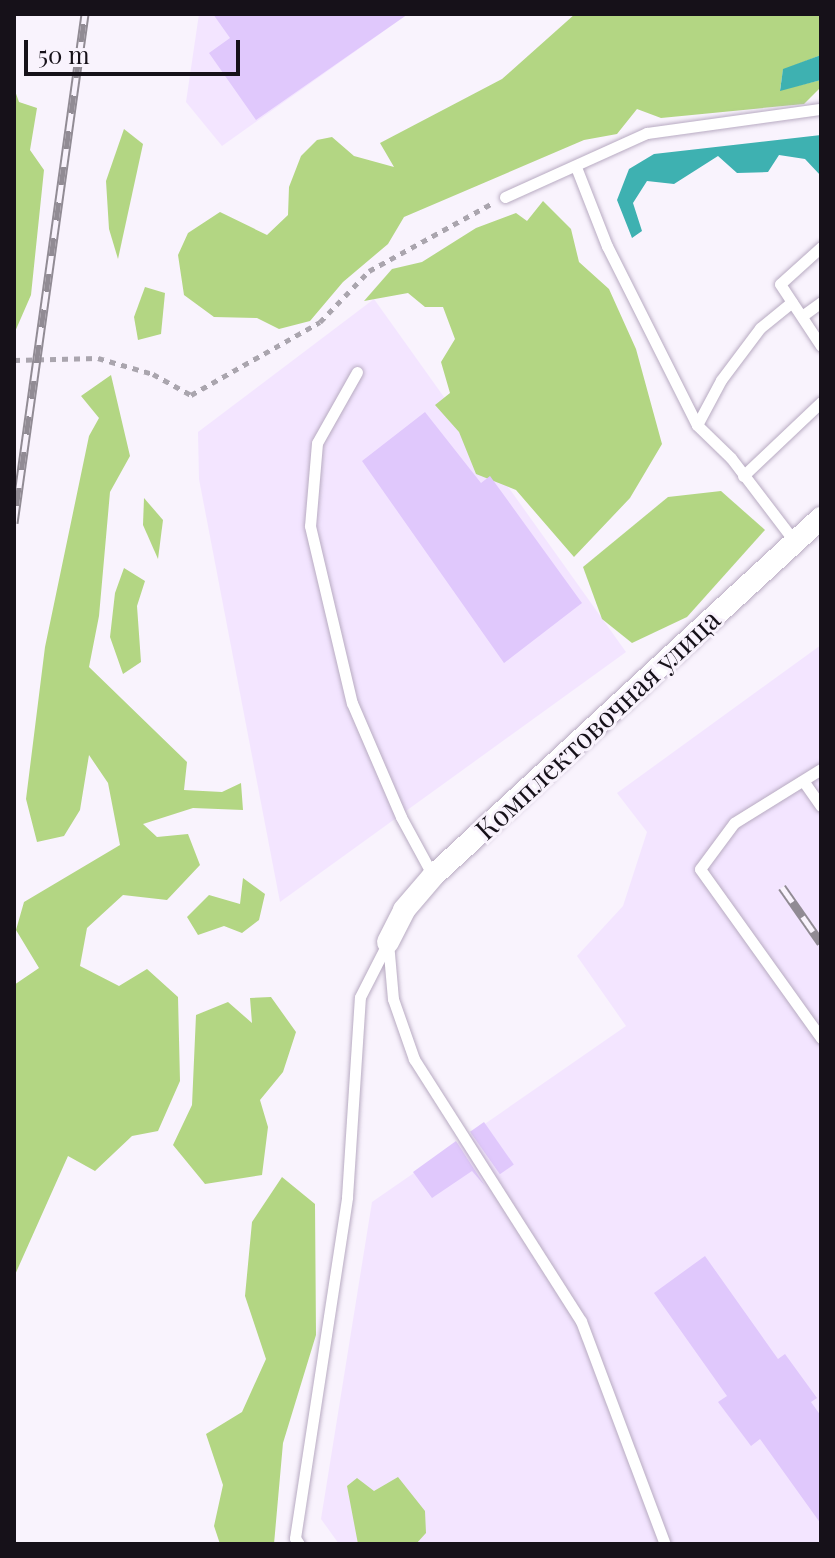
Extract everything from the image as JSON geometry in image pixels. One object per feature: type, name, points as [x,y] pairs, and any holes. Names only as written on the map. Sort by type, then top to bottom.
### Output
[{"type":"street","name":"Комплектовочная улица","points":[[388,942],[404,910],[433,876],[821,518]]},
{"type":"lane","points":[[505,197],[647,133],[821,109]]},
{"type":"lane","points":[[576,167],[607,246],[697,425],[743,476],[795,542]]},
{"type":"lane","points":[[821,247],[780,284],[821,346]]},
{"type":"lane","points":[[697,425],[721,380],[760,328],[792,302]]},
{"type":"lane","points":[[802,316],[821,302]]},
{"type":"lane","points":[[357,372],[317,443],[310,526],[352,703],[401,817],[433,876]]},
{"type":"lane","points":[[743,476],[821,402]]},
{"type":"lane","points":[[821,769],[734,823],[700,869],[821,1038]]},
{"type":"lane","points":[[804,782],[821,806]]},
{"type":"lane","points":[[299,1544],[295,1538],[347,1197],[360,997],[388,942]]},
{"type":"lane","points":[[388,942],[393,999],[414,1059],[581,1321],[665,1544]]},
{"type":"path","points":[[14,360],[98,358],[153,374],[191,395],[320,322],[369,271],[505,197]]},
{"type":"shaded area","points":[[199,14],[408,14],[222,146],[186,102]]},
{"type":"shaded area","points":[[374,299],[626,652],[280,902],[199,479],[198,432]]},
{"type":"shaded area","points":[[821,645],[821,1544],[339,1544],[321,1519],[372,1202],[626,1026],[577,956],[623,906],[647,832],[617,793]]},
{"type":"green space","points":[[575,14],[821,14],[821,55],[783,70],[780,90],[821,80],[821,87],[804,104],[661,118],[637,109],[617,134],[584,140],[404,217],[388,244],[343,282],[310,321],[279,329],[257,318],[214,317],[184,295],[178,255],[188,233],[220,212],[267,235],[288,215],[289,187],[301,156],[317,140],[332,137],[354,156],[394,167],[380,143],[502,79]]},
{"type":"green space","points":[[14,88],[19,102],[37,108],[30,150],[44,170],[31,295],[14,334]]},
{"type":"green space","points":[[124,129],[143,144],[118,259],[109,229],[106,181]]},
{"type":"green space","points":[[543,201],[571,229],[579,262],[609,289],[636,349],[662,444],[630,498],[574,557],[516,490],[476,474],[459,432],[435,405],[450,393],[441,362],[455,339],[443,307],[425,307],[408,293],[364,301],[392,269],[422,262],[476,228],[516,213],[527,221]]},
{"type":"green space","points":[[145,287],[165,293],[161,334],[138,340],[134,317]]},
{"type":"green space","points":[[111,375],[130,456],[110,492],[99,616],[89,667],[187,762],[184,790],[222,792],[241,783],[243,810],[193,808],[143,824],[157,837],[188,834],[200,865],[167,900],[123,895],[87,928],[80,966],[119,986],[147,969],[178,997],[180,1081],[158,1131],[132,1136],[95,1171],[68,1156],[14,1277],[14,985],[39,968],[16,930],[24,902],[120,845],[108,783],[89,755],[80,810],[64,836],[37,842],[26,799],[45,647],[89,436],[99,418],[81,396]]},
{"type":"green space","points":[[721,491],[765,530],[687,617],[632,643],[602,619],[583,567],[668,497]]},
{"type":"green space","points":[[144,498],[163,520],[158,559],[143,525]]},
{"type":"green space","points":[[124,568],[145,581],[137,606],[141,662],[123,674],[110,637],[115,593]]},
{"type":"green space","points":[[243,878],[265,894],[259,920],[242,933],[224,926],[198,935],[187,917],[209,895],[240,904]]},
{"type":"green space","points":[[271,997],[296,1032],[283,1072],[260,1100],[268,1127],[262,1175],[205,1184],[173,1145],[192,1105],[196,1015],[228,1002],[252,1023],[250,998]]},
{"type":"green space","points":[[282,1177],[315,1204],[316,1335],[283,1443],[274,1544],[220,1544],[214,1526],[223,1485],[206,1434],[242,1412],[266,1359],[245,1296],[252,1222]]},
{"type":"green space","points":[[398,1477],[425,1511],[426,1533],[416,1544],[358,1544],[347,1486],[357,1478],[374,1491]]},
{"type":"water","points":[[821,55],[821,80],[780,91],[783,69]]},
{"type":"water","points":[[821,135],[821,176],[805,159],[779,155],[768,172],[737,173],[718,156],[674,184],[647,181],[633,203],[642,231],[632,238],[617,200],[629,169],[654,154]]},
{"type":"building","points":[[213,14],[408,14],[256,120],[209,53],[230,38]]},
{"type":"building","points":[[425,412],[481,483],[490,476],[582,603],[504,663],[362,461]]},
{"type":"building","points":[[484,1122],[514,1165],[500,1174],[470,1132]]},
{"type":"building","points":[[456,1141],[485,1186],[472,1171],[432,1198],[413,1172]]},
{"type":"building","points":[[705,1256],[778,1359],[785,1354],[817,1398],[811,1402],[821,1416],[821,1524],[760,1439],[751,1446],[718,1402],[727,1396],[654,1293]]},
{"type":"railway","points":[[14,523],[85,14]]},
{"type":"railway","points":[[782,887],[821,943]]}]
